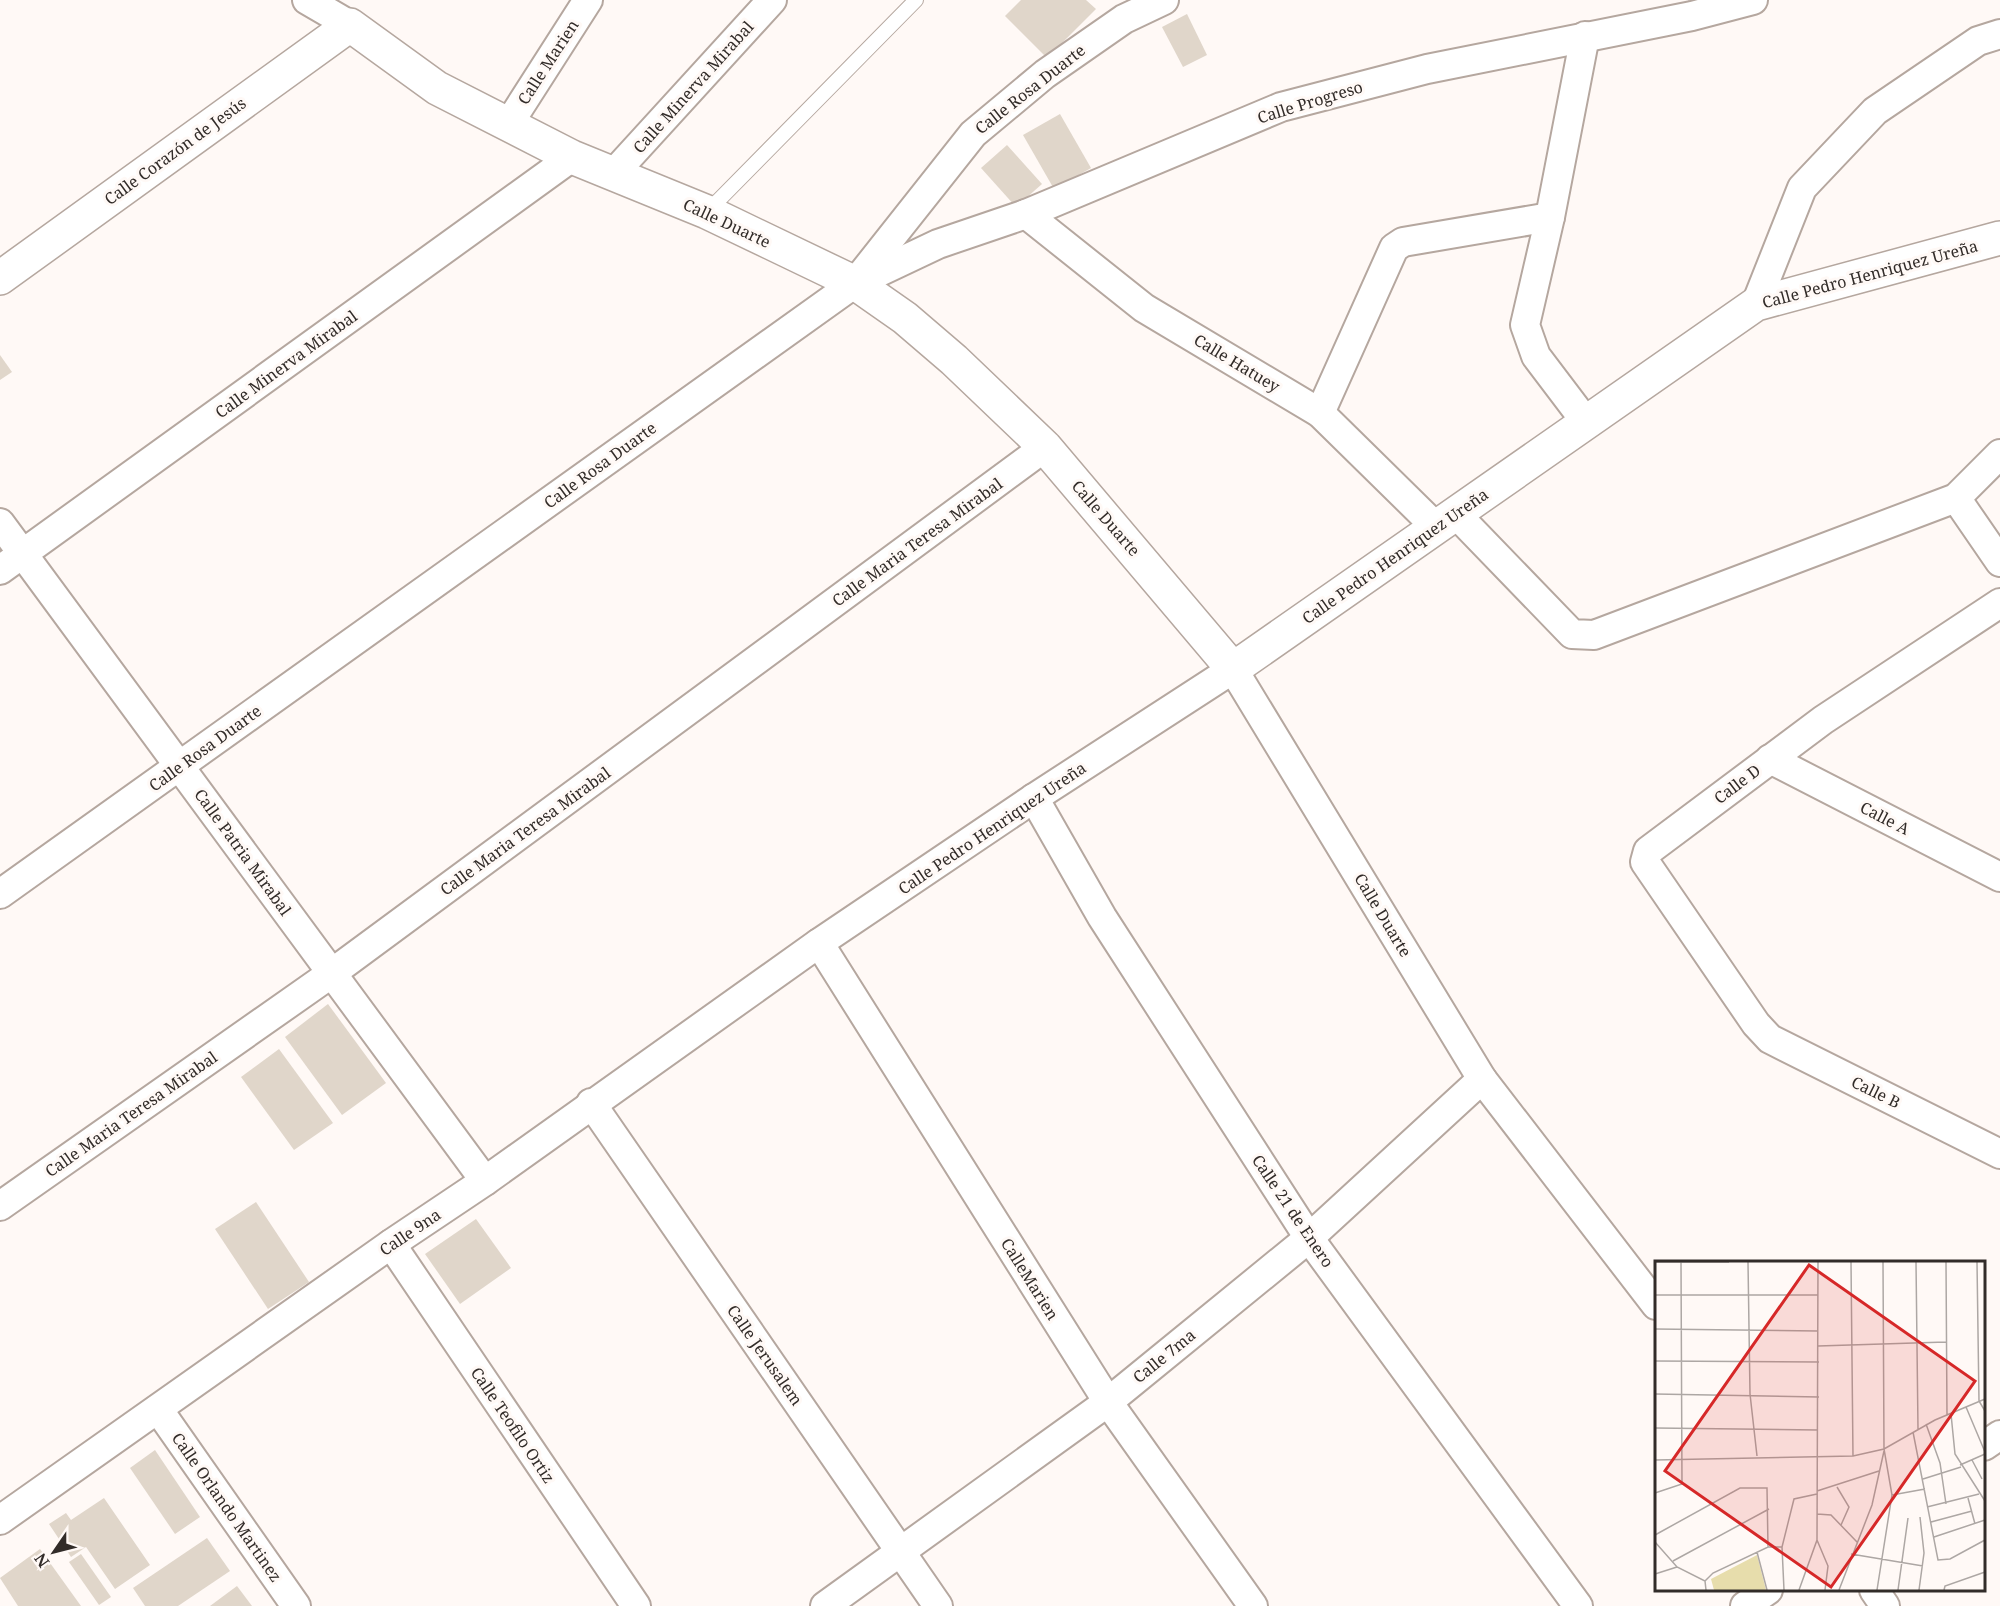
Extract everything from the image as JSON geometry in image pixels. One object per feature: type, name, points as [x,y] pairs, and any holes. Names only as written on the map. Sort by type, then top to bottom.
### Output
[{"type":"street","name":"Calle Marien","points":[[508,125],[588,0]]},
{"type":"street","name":"Calle Minerva Mirabal","points":[[614,173],[772,0]]},
{"type":"street","name":"Calle Rosa Duarte","points":[[0,894],[855,283],[973,134],[1045,74],[1117,9],[1164,0]]},
{"type":"street","name":"Calle Progreso","points":[[855,283],[938,244],[1026,214],[1281,107],[1426,69],[1585,36],[1689,8],[1753,0]]},
{"type":"street","name":"Calle Duarte","points":[[330,9],[437,88],[572,157],[707,212],[855,283],[905,318],[954,360],[1045,447],[1233,669],[1482,1079],[1655,1304]]},
{"type":"street","name":"Calle Corazón de Jesús","points":[[0,278],[330,9]]},
{"type":"street","points":[[1756,304],[1802,188],[1875,111],[1978,41],[2000,34]]},
{"type":"street","points":[[1585,36],[1550,217],[1525,325],[1536,356],[1586,422]]},
{"type":"street","name":"Calle Minerva Mirabal","points":[[0,570],[572,157]]},
{"type":"street","name":"Calle Hatuey","points":[[1026,214],[1144,308],[1320,413],[1446,520],[1572,634],[1594,635],[1956,498]]},
{"type":"street","points":[[1320,413],[1394,248],[1403,242],[1550,217]]},
{"type":"street","name":"Calle Pedro Henriquez Ureña","points":[[819,943],[1034,798],[1233,669],[1756,304],[2000,238]]},
{"type":"street","name":"Calle Maria Teresa Mirabal","points":[[0,1206],[332,973],[1045,447]]},
{"type":"street","points":[[2000,454],[1956,498],[2000,562]]},
{"type":"street","name":"Calle Patria Mirabal","points":[[0,523],[485,1181]]},
{"type":"street","name":"Calle D","points":[[1756,1024],[1645,862],[1648,851],[1823,720],[2000,603]]},
{"type":"street","name":"Calle A","points":[[1770,759],[2000,877]]},
{"type":"street","name":"Calle 21 de Enero","points":[[1034,798],[1102,917],[1309,1238],[1578,1606]]},
{"type":"street","name":"Calle 9na","points":[[0,1520],[391,1244],[485,1181],[591,1103],[819,943]]},
{"type":"street","name":"CalleMarien","points":[[819,943],[1108,1402],[1253,1606]]},
{"type":"street","name":"Calle B","points":[[1756,1024],[1770,1039],[2000,1154]]},
{"type":"street","name":"Calle 7ma","points":[[825,1606],[1108,1402],[1309,1238],[1482,1079]]},
{"type":"street","name":"Calle Jerusalem","points":[[591,1103],[938,1606]]},
{"type":"street","name":"Calle Teofilo Ortiz","points":[[391,1244],[636,1606]]},
{"type":"street","name":"Calle Orlando Martinez","points":[[158,1409],[296,1606]]},
{"type":"street","points":[[1985,1445],[2000,1436]]},
{"type":"street","points":[[1745,1606],[1767,1591]]},
{"type":"street","points":[[1875,1591],[1886,1606]]},
{"type":"lane","points":[[707,212],[916,0]]},
{"type":"building","points":[[1021,0],[1086,0],[1096,9],[1047,58],[1005,16]]},
{"type":"building","points":[[1187,14],[1207,55],[1183,67],[1162,27]]},
{"type":"building","points":[[1060,114],[1091,168],[1054,189],[1023,135]]},
{"type":"building","points":[[1007,145],[1042,184],[1016,207],[981,168]]},
{"type":"building","points":[[0,355],[12,372],[0,380]]},
{"type":"building","points":[[328,1004],[386,1083],[342,1115],[285,1037]]},
{"type":"building","points":[[279,1049],[333,1123],[294,1150],[241,1077]]},
{"type":"building","points":[[256,1202],[309,1282],[268,1309],[215,1229]]},
{"type":"building","points":[[476,1219],[511,1268],[460,1304],[425,1254]]},
{"type":"building","points":[[155,1450],[200,1517],[175,1534],[130,1468]]},
{"type":"building","points":[[104,1498],[150,1565],[115,1589],[86,1547],[71,1557],[49,1524],[66,1513],[71,1520]]},
{"type":"building","points":[[207,1538],[230,1571],[178,1606],[145,1606],[133,1588]]},
{"type":"building","points":[[40,1549],[81,1606],[18,1606],[0,1578]]},
{"type":"building","points":[[81,1554],[111,1597],[99,1605],[69,1562]]},
{"type":"building","points":[[237,1586],[252,1606],[210,1606]]}]
